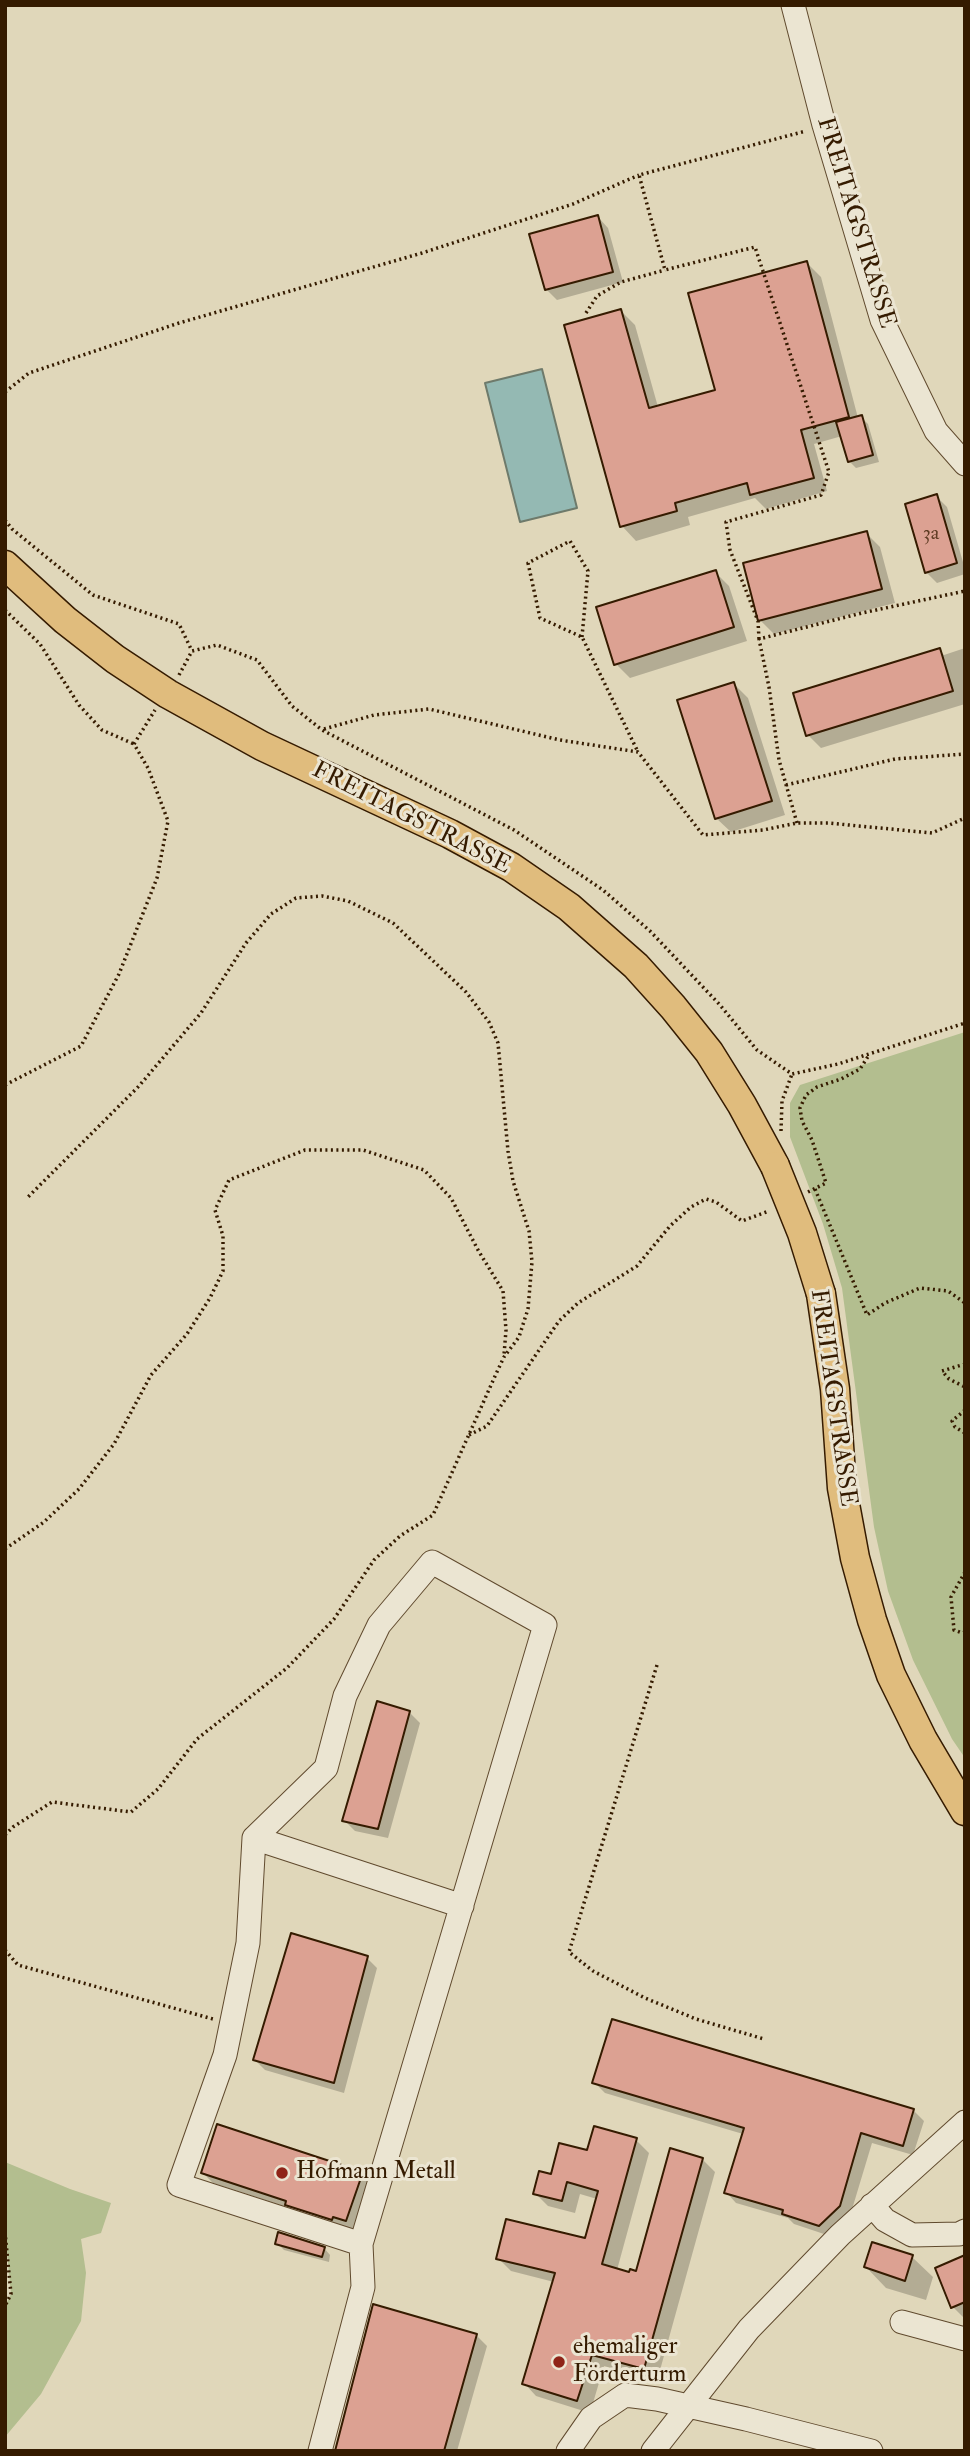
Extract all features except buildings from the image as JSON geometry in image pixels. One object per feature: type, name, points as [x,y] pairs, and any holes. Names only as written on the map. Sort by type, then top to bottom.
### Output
[{"type":"main road","name":"FREITAGSTRASSE","points":[[5,565],[65,621],[168,694],[262,746],[450,834],[511,867],[569,907],[636,966],[709,1052],[742,1104],[775,1166],[802,1233],[821,1294],[835,1390],[842,1488],[855,1558],[872,1620],[891,1675],[923,1740],[965,1811]]},
{"type":"street","name":"FREITAGSTRASSE","points":[[793,5],[824,125],[882,320],[936,432],[965,464]]},
{"type":"street","points":[[320,2451],[363,2287],[361,2244],[545,1625],[432,1562],[379,1625],[345,1696],[326,1768],[254,1838],[248,1943],[225,2055],[179,2185],[361,2244]]},
{"type":"street","points":[[254,1838],[462,1906]]},
{"type":"street","points":[[653,2451],[750,2329],[872,2205],[965,2122]]},
{"type":"street","points":[[872,2205],[885,2220],[912,2235],[959,2234],[965,2231]]},
{"type":"street","points":[[902,2322],[965,2339]]},
{"type":"street","points":[[568,2451],[591,2417],[625,2395],[657,2399],[746,2419],[871,2451]]},
{"type":"path","points":[[5,392],[29,373],[178,323],[523,221],[573,204],[639,176],[824,125]]},
{"type":"path","points":[[639,176],[665,270]]},
{"type":"path","points":[[586,313],[597,296],[621,282],[755,247],[829,472],[821,495],[726,522],[730,550],[758,621],[779,760],[797,823]]},
{"type":"path","points":[[5,520],[12,529],[93,595],[179,624],[192,651]]},
{"type":"path","points":[[582,637],[540,618],[528,563],[570,541],[588,571],[582,637],[638,752],[703,835],[763,830],[797,823],[828,823],[932,833],[965,818]]},
{"type":"path","points":[[759,639],[965,591]]},
{"type":"path","points":[[5,610],[40,644],[79,705],[102,730],[134,744],[148,768],[168,821],[157,878],[119,974],[81,1046],[5,1085]]},
{"type":"path","points":[[134,744],[168,694],[192,651],[217,645],[257,660],[292,706],[322,730],[514,830],[603,890],[650,931],[720,1004],[757,1050],[792,1074],[838,1064],[965,1023]]},
{"type":"path","points":[[322,730],[374,715],[429,709],[560,740],[638,752]]},
{"type":"path","points":[[786,785],[895,760],[965,754]]},
{"type":"path","points":[[5,1835],[52,1802],[131,1812],[158,1789],[197,1739],[287,1668],[334,1619],[373,1560],[400,1536],[433,1515],[504,1357],[519,1337],[528,1309],[532,1262],[529,1231],[513,1181],[508,1151],[498,1043],[489,1022],[466,992],[393,923],[348,901],[321,896],[296,898],[271,914],[246,943],[201,1013],[148,1076],[27,1198]]},
{"type":"path","points":[[804,1194],[826,1183],[812,1140],[802,1121],[800,1108],[806,1095],[817,1087],[860,1069],[870,1054]]},
{"type":"path","points":[[781,1134],[782,1101],[792,1074]]},
{"type":"path","points":[[5,1549],[44,1522],[79,1489],[114,1444],[151,1375],[187,1334],[210,1298],[223,1271],[223,1236],[215,1210],[229,1180],[305,1150],[363,1150],[424,1170],[451,1198],[503,1291],[506,1330],[504,1357]]},
{"type":"path","points":[[815,1189],[867,1315],[884,1303],[920,1287],[948,1291],[965,1304]]},
{"type":"path","points":[[469,1435],[487,1426],[559,1321],[578,1303],[637,1266],[670,1226],[691,1207],[706,1199],[716,1202],[741,1221],[773,1209]]},
{"type":"path","points":[[965,1364],[942,1371],[949,1379],[965,1387]]},
{"type":"path","points":[[965,1410],[952,1421],[955,1427],[965,1433]]},
{"type":"path","points":[[965,1572],[951,1597],[954,1630],[965,1632]]},
{"type":"path","points":[[657,1665],[569,1952],[593,1971],[645,1998],[696,2019],[764,2039]]},
{"type":"path","points":[[5,1950],[18,1965],[198,2013],[231,2026]]},
{"type":"path","points":[[5,2232],[11,2294],[5,2306]]},
{"type":"green space","points":[[965,1032],[965,1758],[952,1739],[913,1660],[888,1591],[874,1527],[842,1288],[823,1224],[790,1137],[790,1103],[800,1085]]},
{"type":"green space","points":[[5,2162],[111,2203],[101,2233],[81,2239],[86,2273],[81,2321],[41,2394],[5,2437],[5,2306],[11,2294],[5,2232]]},
{"type":"water","points":[[542,369],[577,508],[520,522],[485,383]]},
{"type":"place","name":"Hofmann Metall","points":[[282,2173]]},
{"type":"place","name":"ehemaliger Förderturm","points":[[559,2362]]}]
